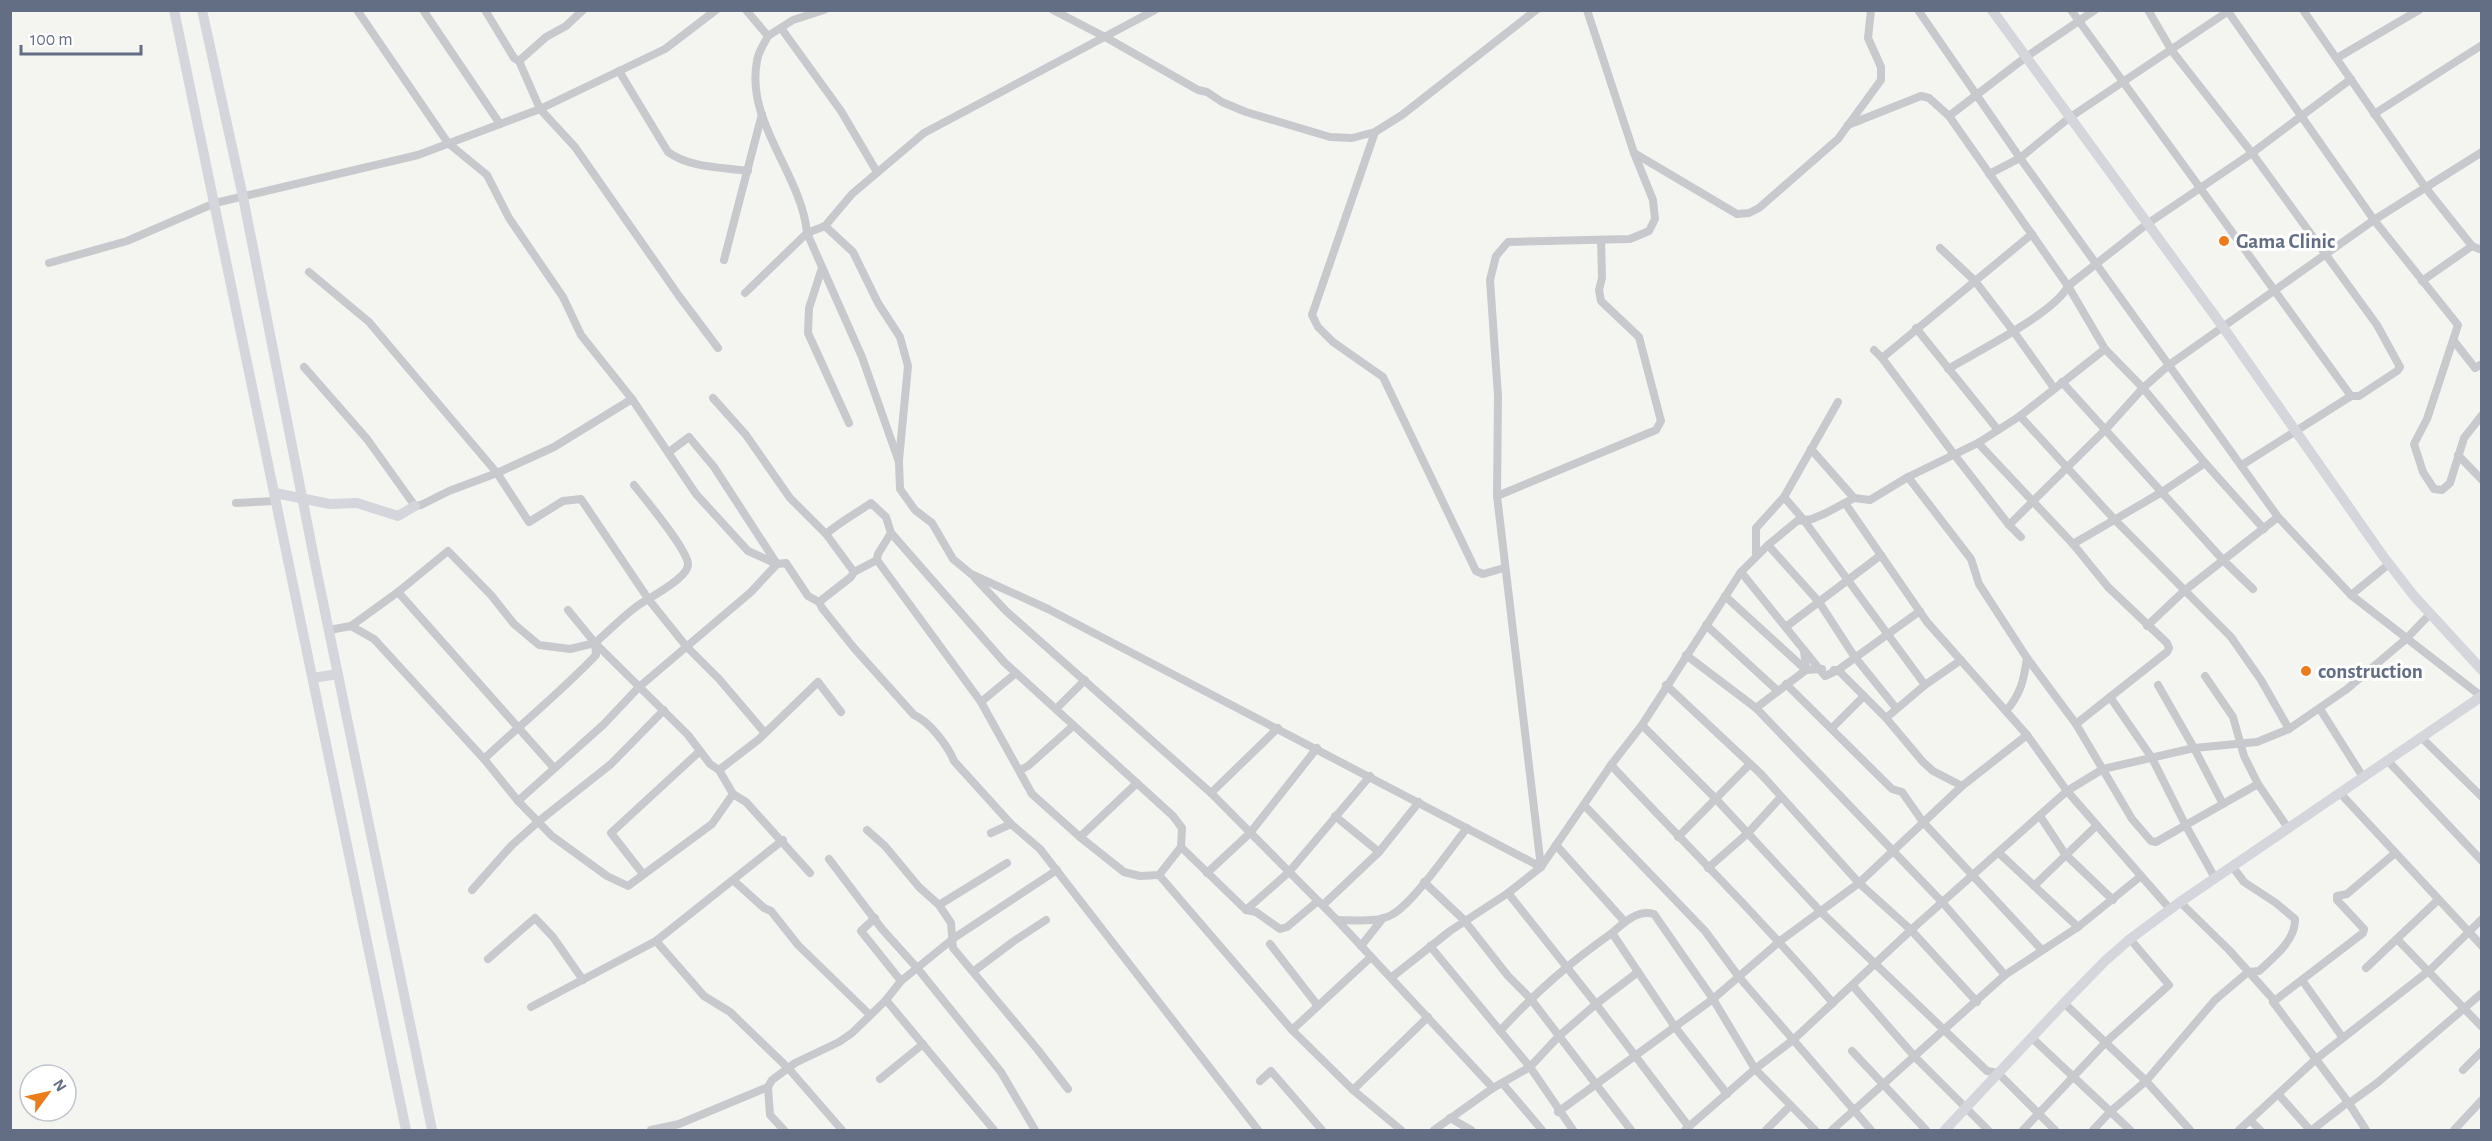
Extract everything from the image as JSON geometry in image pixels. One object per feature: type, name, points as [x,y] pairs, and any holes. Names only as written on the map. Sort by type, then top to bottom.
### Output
[{"type":"street","points":[[174,10],[406,1131]]},
{"type":"street","points":[[202,10],[243,197],[432,1131]]},
{"type":"street","points":[[357,10],[448,143],[487,175],[509,218],[563,297],[581,335],[632,399],[696,494],[748,551],[777,564],[786,563],[808,596],[819,602],[854,648],[914,716],[921,718],[951,754],[954,761],[1011,824],[1040,849],[1258,1131]]},
{"type":"street","points":[[423,10],[500,124]]},
{"type":"street","points":[[485,10],[514,58],[519,61],[540,109],[575,147],[718,348]]},
{"type":"street","points":[[519,61],[546,37],[566,26],[583,10]]},
{"type":"street","points":[[49,263],[128,241],[215,203],[418,155],[540,109],[665,49],[716,10]]},
{"type":"street","points":[[746,10],[768,36]]},
{"type":"street","points":[[824,10],[793,20],[768,36],[757,58],[754,79],[762,114],[805,214],[807,233],[862,357],[899,462]]},
{"type":"street","points":[[1053,10],[1222,102],[1246,112],[1330,137],[1352,138],[1375,132],[1402,115],[1536,10]]},
{"type":"street","points":[[745,293],[807,233],[825,226],[852,194],[924,133],[1107,38],[1155,10]]},
{"type":"street","points":[[1541,867],[1497,496],[1498,396],[1490,280],[1496,256],[1508,242],[1630,239],[1649,231],[1655,219],[1653,200],[1634,153],[1587,10]]},
{"type":"street","points":[[1634,153],[1737,214],[1749,213],[1760,207],[1831,146],[1881,80],[1881,68],[1868,38],[1871,10]]},
{"type":"street","points":[[1918,10],[2020,158],[2278,517],[2351,595],[2481,696],[2175,905],[2130,939],[2064,1003],[1946,1131]]},
{"type":"street","points":[[1992,10],[2223,327],[2389,564],[2430,614],[2481,670]]},
{"type":"street","points":[[2071,10],[2122,84],[2352,396]]},
{"type":"street","points":[[1949,116],[2026,57],[2095,10]]},
{"type":"street","points":[[2148,10],[2172,51],[2252,153],[2377,325],[2400,367],[2359,396],[2352,396],[2242,465]]},
{"type":"street","points":[[2303,10],[2425,186],[2472,246],[2481,250]]},
{"type":"street","points":[[2337,58],[2418,10]]},
{"type":"street","points":[[1989,174],[2020,158],[2069,118],[2229,11],[2374,220],[2458,325],[2454,341],[2442,367],[2427,419],[2414,444],[2423,472],[2434,489],[2442,490],[2450,483],[2464,438],[2481,415]]},
{"type":"street","points":[[781,28],[841,111],[877,172]]},
{"type":"street","points":[[2374,114],[2481,45]]},
{"type":"street","points":[[619,71],[668,152],[678,159],[698,165],[748,171]]},
{"type":"street","points":[[1948,369],[2014,332],[2064,294],[2068,286],[2147,224],[2252,153],[2351,79]]},
{"type":"street","points":[[1848,124],[1921,96],[1929,98],[1949,116],[2068,286],[2105,349],[2143,388],[2264,529]]},
{"type":"street","points":[[724,260],[762,114]]},
{"type":"street","points":[[1375,132],[1312,315],[1318,327],[1333,342],[1383,377],[1476,571],[1483,574],[1504,568]]},
{"type":"street","points":[[2009,525],[2105,430],[2143,388],[2169,366],[2374,220],[2481,152]]},
{"type":"street","points":[[825,226],[852,252],[878,303],[900,337],[908,366],[899,462],[900,489],[915,510],[932,523],[953,559],[971,574],[1006,611],[1210,793],[1392,977],[1493,1088]]},
{"type":"street","points":[[1882,358],[2032,234]]},
{"type":"street","points":[[1497,496],[1656,430],[1661,421],[1639,337],[1601,301],[1599,290],[1602,278],[1600,240]]},
{"type":"street","points":[[2422,281],[2472,246]]},
{"type":"street","points":[[1940,248],[1975,281],[2054,388]]},
{"type":"street","points":[[822,268],[809,308],[808,333],[849,423]]},
{"type":"street","points":[[309,272],[369,322],[497,473],[529,522],[562,501],[581,499],[649,600],[686,646],[764,732]]},
{"type":"street","points":[[1916,328],[1998,430]]},
{"type":"street","points":[[2454,341],[2475,368],[2481,364]]},
{"type":"street","points":[[1392,977],[1464,920],[1508,893],[1541,867],[1611,765],[1642,725],[1741,572],[1768,545],[1797,521],[1812,519],[1854,498],[1870,500],[1908,477],[1940,463],[1953,453],[1978,443],[2020,416],[2105,349]]},
{"type":"street","points":[[1874,350],[2009,525],[2021,537]]},
{"type":"street","points":[[304,367],[367,439],[415,506]]},
{"type":"street","points":[[2062,382],[2223,560],[2253,589]]},
{"type":"street","points":[[713,398],[746,435],[790,498],[826,534],[854,572]]},
{"type":"street","points":[[236,503],[275,497],[330,504],[357,503],[398,516],[415,506],[421,506],[449,491],[497,473],[554,447],[632,399]]},
{"type":"street","points":[[1756,556],[1756,528],[1784,497],[1838,402]]},
{"type":"street","points":[[2020,416],[2114,519],[2231,637],[2261,680],[2289,729]]},
{"type":"street","points":[[669,452],[689,437],[714,467],[777,564]]},
{"type":"street","points":[[1978,443],[2073,544],[2108,587],[2167,643],[2169,648],[2168,652],[2076,724]]},
{"type":"street","points":[[1811,449],[1854,498]]},
{"type":"street","points":[[2458,456],[2481,480]]},
{"type":"street","points":[[2073,544],[2162,492],[2205,463]]},
{"type":"street","points":[[1908,477],[1971,559],[1978,584],[2027,658],[2076,724],[2132,819],[2151,841],[2156,842],[2259,784]]},
{"type":"street","points":[[329,630],[351,626],[398,592],[448,551],[491,595],[513,624],[539,645],[570,649],[595,643],[640,604],[681,577],[687,569],[688,564],[681,549],[634,485]]},
{"type":"street","points":[[1784,497],[1803,519],[1925,685]]},
{"type":"street","points":[[826,534],[871,504],[886,517],[891,533],[1004,662],[1173,816],[1182,828],[1181,846],[1159,874],[1140,876],[1124,872],[1032,794],[981,702],[877,560],[878,554],[891,533]]},
{"type":"street","points":[[1845,504],[1920,611],[2027,735],[2067,791],[2096,826],[2141,876],[2248,972],[2273,999],[2366,1131]]},
{"type":"street","points":[[2147,626],[2184,591],[2278,517]]},
{"type":"street","points":[[1768,545],[1818,602],[1891,713],[1892,726],[1933,771],[1962,786]]},
{"type":"street","points":[[1787,626],[1881,555]]},
{"type":"street","points":[[819,602],[851,577],[854,572],[877,560]]},
{"type":"street","points":[[518,801],[603,725],[639,687],[751,592],[777,564]]},
{"type":"street","points":[[2351,595],[2389,564]]},
{"type":"street","points":[[1741,572],[1787,626],[1825,676],[1838,670],[1854,656],[1920,611]]},
{"type":"street","points":[[971,574],[1048,609],[1541,867]]},
{"type":"street","points":[[398,592],[516,728],[554,768]]},
{"type":"street","points":[[1725,596],[1806,670]]},
{"type":"street","points":[[568,610],[595,643],[664,711],[710,764],[719,770],[733,794],[746,801],[810,873]]},
{"type":"street","points":[[1508,893],[1636,1056],[1687,1129],[1755,1069],[1793,1040],[1911,930],[2067,791],[2103,769],[2194,748],[2257,742],[2289,729],[2320,710],[2406,639],[2430,614]]},
{"type":"street","points":[[1706,625],[1778,691]]},
{"type":"street","points":[[351,626],[374,639],[552,836],[607,876],[628,886],[712,824],[733,794]]},
{"type":"street","points":[[484,759],[569,683],[596,655],[595,643]]},
{"type":"street","points":[[1804,648],[1806,670]]},
{"type":"street","points":[[1686,655],[1756,708],[1943,903],[2005,975]]},
{"type":"street","points":[[2006,711],[2017,698],[2023,684],[2027,658]]},
{"type":"street","points":[[1891,713],[1961,660]]},
{"type":"street","points":[[1756,708],[1806,670],[1817,666]]},
{"type":"street","points":[[1838,670],[1864,696],[1891,713]]},
{"type":"street","points":[[981,702],[1016,673]]},
{"type":"street","points":[[313,678],[338,674]]},
{"type":"street","points":[[2205,676],[2233,717],[2244,756],[2259,784],[2288,828]]},
{"type":"street","points":[[1056,709],[1084,680]]},
{"type":"street","points":[[719,770],[818,682],[841,712]]},
{"type":"street","points":[[1786,684],[1892,789],[1902,792],[1923,822],[2041,950]]},
{"type":"street","points":[[1666,685],[1750,764],[1859,883],[1911,930],[1977,1002]]},
{"type":"street","points":[[2158,685],[2223,804]]},
{"type":"street","points":[[1832,728],[1864,696]]},
{"type":"street","points":[[2110,697],[2152,758],[2215,878]]},
{"type":"street","points":[[2320,710],[2363,777]]},
{"type":"street","points":[[472,890],[512,846],[539,821],[610,764],[664,711]]},
{"type":"street","points":[[1642,725],[1715,798],[1821,912],[1987,1071],[1998,1073],[2055,1131]]},
{"type":"street","points":[[1020,770],[1028,766],[1073,726]]},
{"type":"street","points":[[1210,793],[1278,728]]},
{"type":"street","points":[[1558,1112],[1713,999],[1780,941],[1859,883],[1962,786],[2027,735]]},
{"type":"street","points":[[2422,738],[2481,797]]},
{"type":"street","points":[[1207,873],[1250,833],[1317,748]]},
{"type":"street","points":[[643,874],[611,833],[700,751]]},
{"type":"street","points":[[2388,761],[2481,861]]},
{"type":"street","points":[[1678,837],[1750,764]]},
{"type":"street","points":[[1611,765],[1780,941],[1833,1003]]},
{"type":"street","points":[[1246,910],[1289,872],[1370,776]]},
{"type":"street","points":[[1080,837],[1137,783]]},
{"type":"street","points":[[2340,793],[2394,854],[2481,945]]},
{"type":"street","points":[[1708,868],[1748,833],[1780,798]]},
{"type":"street","points":[[1181,846],[1246,910],[1256,912],[1280,929],[1320,903],[1379,852],[1419,802]]},
{"type":"street","points":[[1584,806],[1705,931],[1738,977],[1871,1131]]},
{"type":"street","points":[[1335,816],[1379,852]]},
{"type":"street","points":[[2040,816],[2065,854],[2114,900]]},
{"type":"street","points":[[991,833],[1011,824]]},
{"type":"street","points":[[2034,886],[2096,826]]},
{"type":"street","points":[[1337,920],[1383,918],[1394,914],[1424,882],[1467,828]]},
{"type":"street","points":[[867,830],[885,846],[919,887],[939,905],[951,922],[953,948],[1068,1089]]},
{"type":"street","points":[[531,1007],[656,941],[783,840]]},
{"type":"street","points":[[1556,845],[1625,922]]},
{"type":"street","points":[[1999,853],[2078,927]]},
{"type":"street","points":[[2273,1002],[2363,933],[2364,929],[2337,900],[2337,897],[2346,894],[2394,854]]},
{"type":"street","points":[[829,859],[882,929],[918,969],[1000,1072],[1035,1131]]},
{"type":"street","points":[[939,905],[1007,863]]},
{"type":"street","points":[[2093,1131],[2111,1111],[2146,1081],[2215,1000],[2248,972],[2259,971],[2283,947],[2295,919],[2244,882],[2232,866]]},
{"type":"street","points":[[784,1131],[770,1115],[768,1087],[772,1080],[795,1063],[852,1033],[886,1000],[901,981],[954,938],[1057,870]]},
{"type":"street","points":[[1159,874],[1292,1030],[1353,1090],[1401,1131]]},
{"type":"street","points":[[1833,1131],[1946,1031],[2005,975],[2078,927],[2141,876]]},
{"type":"street","points":[[734,880],[764,908],[771,911],[798,945],[869,1014]]},
{"type":"street","points":[[1424,882],[1464,920],[1508,976],[1530,998],[1631,1131]]},
{"type":"street","points":[[2366,968],[2438,900]]},
{"type":"street","points":[[1500,1031],[1530,998],[1564,967],[1625,922],[1648,912],[1654,914],[1713,999],[1755,1069],[1815,1131]]},
{"type":"street","points":[[488,960],[535,918],[553,937],[583,980]]},
{"type":"street","points":[[875,918],[861,931],[901,981]]},
{"type":"street","points":[[1361,946],[1383,918]]},
{"type":"street","points":[[2239,1131],[2316,1059],[2430,970],[2481,919]]},
{"type":"street","points":[[974,971],[1014,940],[1046,920]]},
{"type":"street","points":[[1612,933],[1675,1027],[1727,1094]]},
{"type":"street","points":[[2023,1131],[2106,1042],[2169,985],[2130,939]]},
{"type":"street","points":[[2397,939],[2430,970],[2463,1010],[2481,1027]]},
{"type":"street","points":[[656,941],[704,996],[730,1012],[789,1069],[842,1131]]},
{"type":"street","points":[[1270,945],[1318,1006]]},
{"type":"street","points":[[1430,946],[1530,1067],[1558,1112],[1573,1131]]},
{"type":"street","points":[[1292,1030],[1371,957]]},
{"type":"street","points":[[1434,1131],[1493,1088],[1530,1067],[1558,1037],[1638,972]]},
{"type":"street","points":[[2302,980],[2343,1038]]},
{"type":"street","points":[[1853,986],[1915,1057],[1988,1131]]},
{"type":"street","points":[[2279,1095],[2311,1131],[2377,1083],[2481,993]]},
{"type":"street","points":[[886,1000],[994,1131]]},
{"type":"street","points":[[2064,1003],[2146,1081],[2190,1131]]},
{"type":"street","points":[[1353,1090],[1428,1017]]},
{"type":"street","points":[[2032,1038],[2130,1131]]},
{"type":"street","points":[[880,1079],[923,1044]]},
{"type":"street","points":[[1852,1051],[1926,1131]]},
{"type":"street","points":[[2463,1070],[2481,1051]]},
{"type":"street","points":[[1260,1081],[1271,1071],[1322,1131]]},
{"type":"street","points":[[1503,1084],[1542,1131]]},
{"type":"street","points":[[651,1131],[679,1124],[768,1087]]},
{"type":"street","points":[[2454,1131],[2481,1100]]},
{"type":"street","points":[[1766,1131],[1790,1106]]},
{"type":"street","points":[[1450,1118],[1471,1131]]},
{"type":"street","points":[[2251,1121],[2260,1131]]},
{"type":"place","name":"Gama Clinic","points":[[2224,241]]},
{"type":"place","name":"construction","points":[[2306,671]]}]
